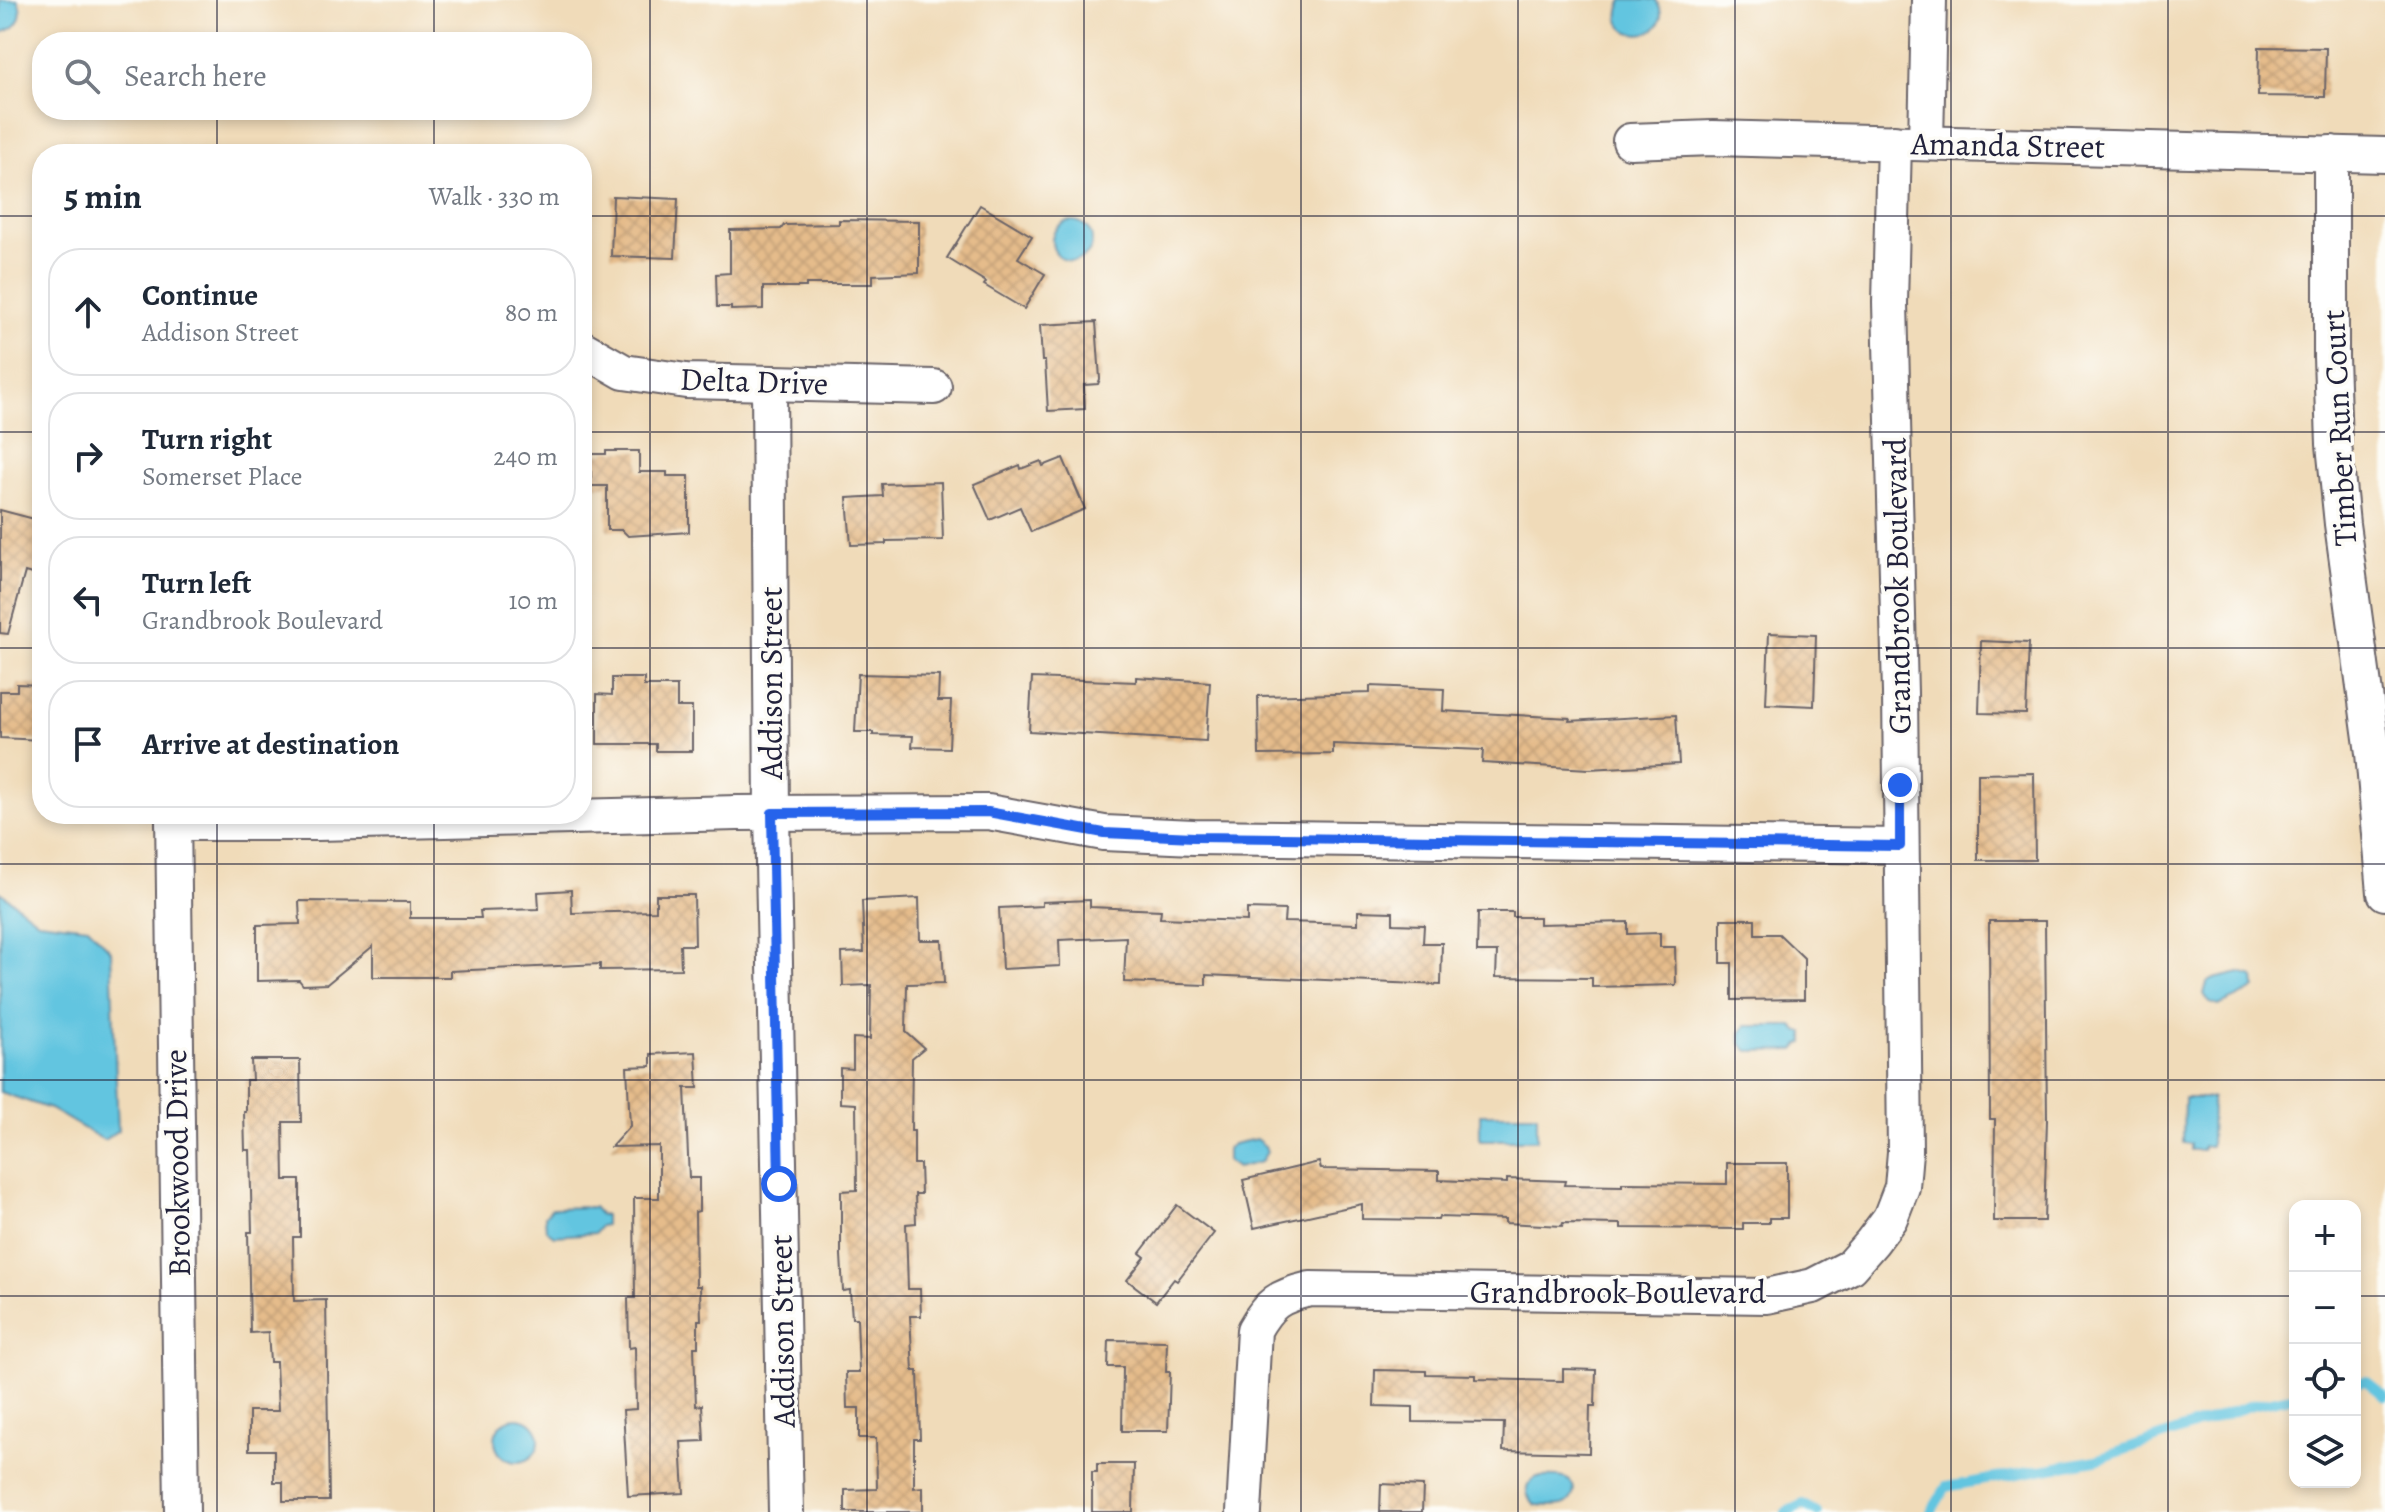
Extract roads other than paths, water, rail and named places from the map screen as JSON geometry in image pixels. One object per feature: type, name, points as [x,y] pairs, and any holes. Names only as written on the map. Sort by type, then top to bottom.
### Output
[{"type":"street","name":"Grandbrook Boulevard","points":[[1244,1512],[1254,1330],[1273,1303],[1289,1294],[1310,1289],[1767,1296],[1813,1286],[1850,1267],[1890,1218],[1902,1187],[1905,1152],[1900,693],[1890,303],[1929,0]]},
{"type":"street","name":"Amanda Street","points":[[1630,141],[1713,138],[2385,155]]},
{"type":"street","name":"Timber Run Court","points":[[2331,153],[2334,444],[2373,753],[2385,893]]},
{"type":"street","name":"Delta Drive","points":[[592,354],[624,372],[686,381],[934,387]]},
{"type":"street","name":"Addison Street","points":[[769,383],[772,813],[786,1512]]},
{"type":"street","points":[[592,817],[988,812],[1104,833],[1194,837],[1900,846]]},
{"type":"street","name":"Brookwood Drive","points":[[173,824],[182,1512]]},
{"type":"water","points":[[0,0],[18,0],[21,11],[16,25],[1,33]]},
{"type":"water","points":[[1623,0],[1656,0],[1661,15],[1658,25],[1640,34],[1629,32],[1622,26],[1619,15]]},
{"type":"water","points":[[1072,221],[1086,227],[1092,241],[1086,255],[1072,261],[1058,255],[1052,241],[1058,227]]},
{"type":"water","points":[[0,892],[38,921],[88,927],[111,951],[118,1130],[104,1140],[50,1109],[0,1092]]},
{"type":"water","points":[[2240,973],[2254,977],[2255,988],[2218,1006],[2210,1003],[2204,994],[2207,983]]},
{"type":"water","points":[[1746,1026],[1793,1026],[1804,1032],[1804,1043],[1795,1050],[1748,1051],[1741,1044],[1741,1033]]},
{"type":"water","points":[[2184,1098],[2212,1098],[2211,1146],[2190,1150],[2190,1144],[2183,1143]]},
{"type":"water","points":[[1480,1114],[1537,1114],[1537,1140],[1480,1140]]},
{"type":"water","points":[[1256,1139],[1267,1152],[1261,1162],[1237,1168],[1227,1161],[1227,1149],[1233,1144]]},
{"type":"water","points":[[593,1207],[600,1215],[605,1215],[605,1225],[595,1233],[554,1236],[546,1230],[545,1216],[552,1208]]},
{"type":"water","points":[[517,1418],[532,1425],[539,1440],[532,1455],[517,1462],[502,1455],[495,1440],[502,1425]]},
{"type":"water","points":[[1537,1477],[1568,1480],[1572,1483],[1573,1496],[1559,1506],[1536,1505],[1529,1498],[1527,1487]]},
{"type":"waterway","points":[[2361,1382],[2366,1381],[2385,1396]]},
{"type":"waterway","points":[[1931,1512],[1946,1487],[2096,1460],[2252,1405],[2289,1397]]},
{"type":"waterway","points":[[1786,1512],[1803,1504],[1817,1512]]}]
